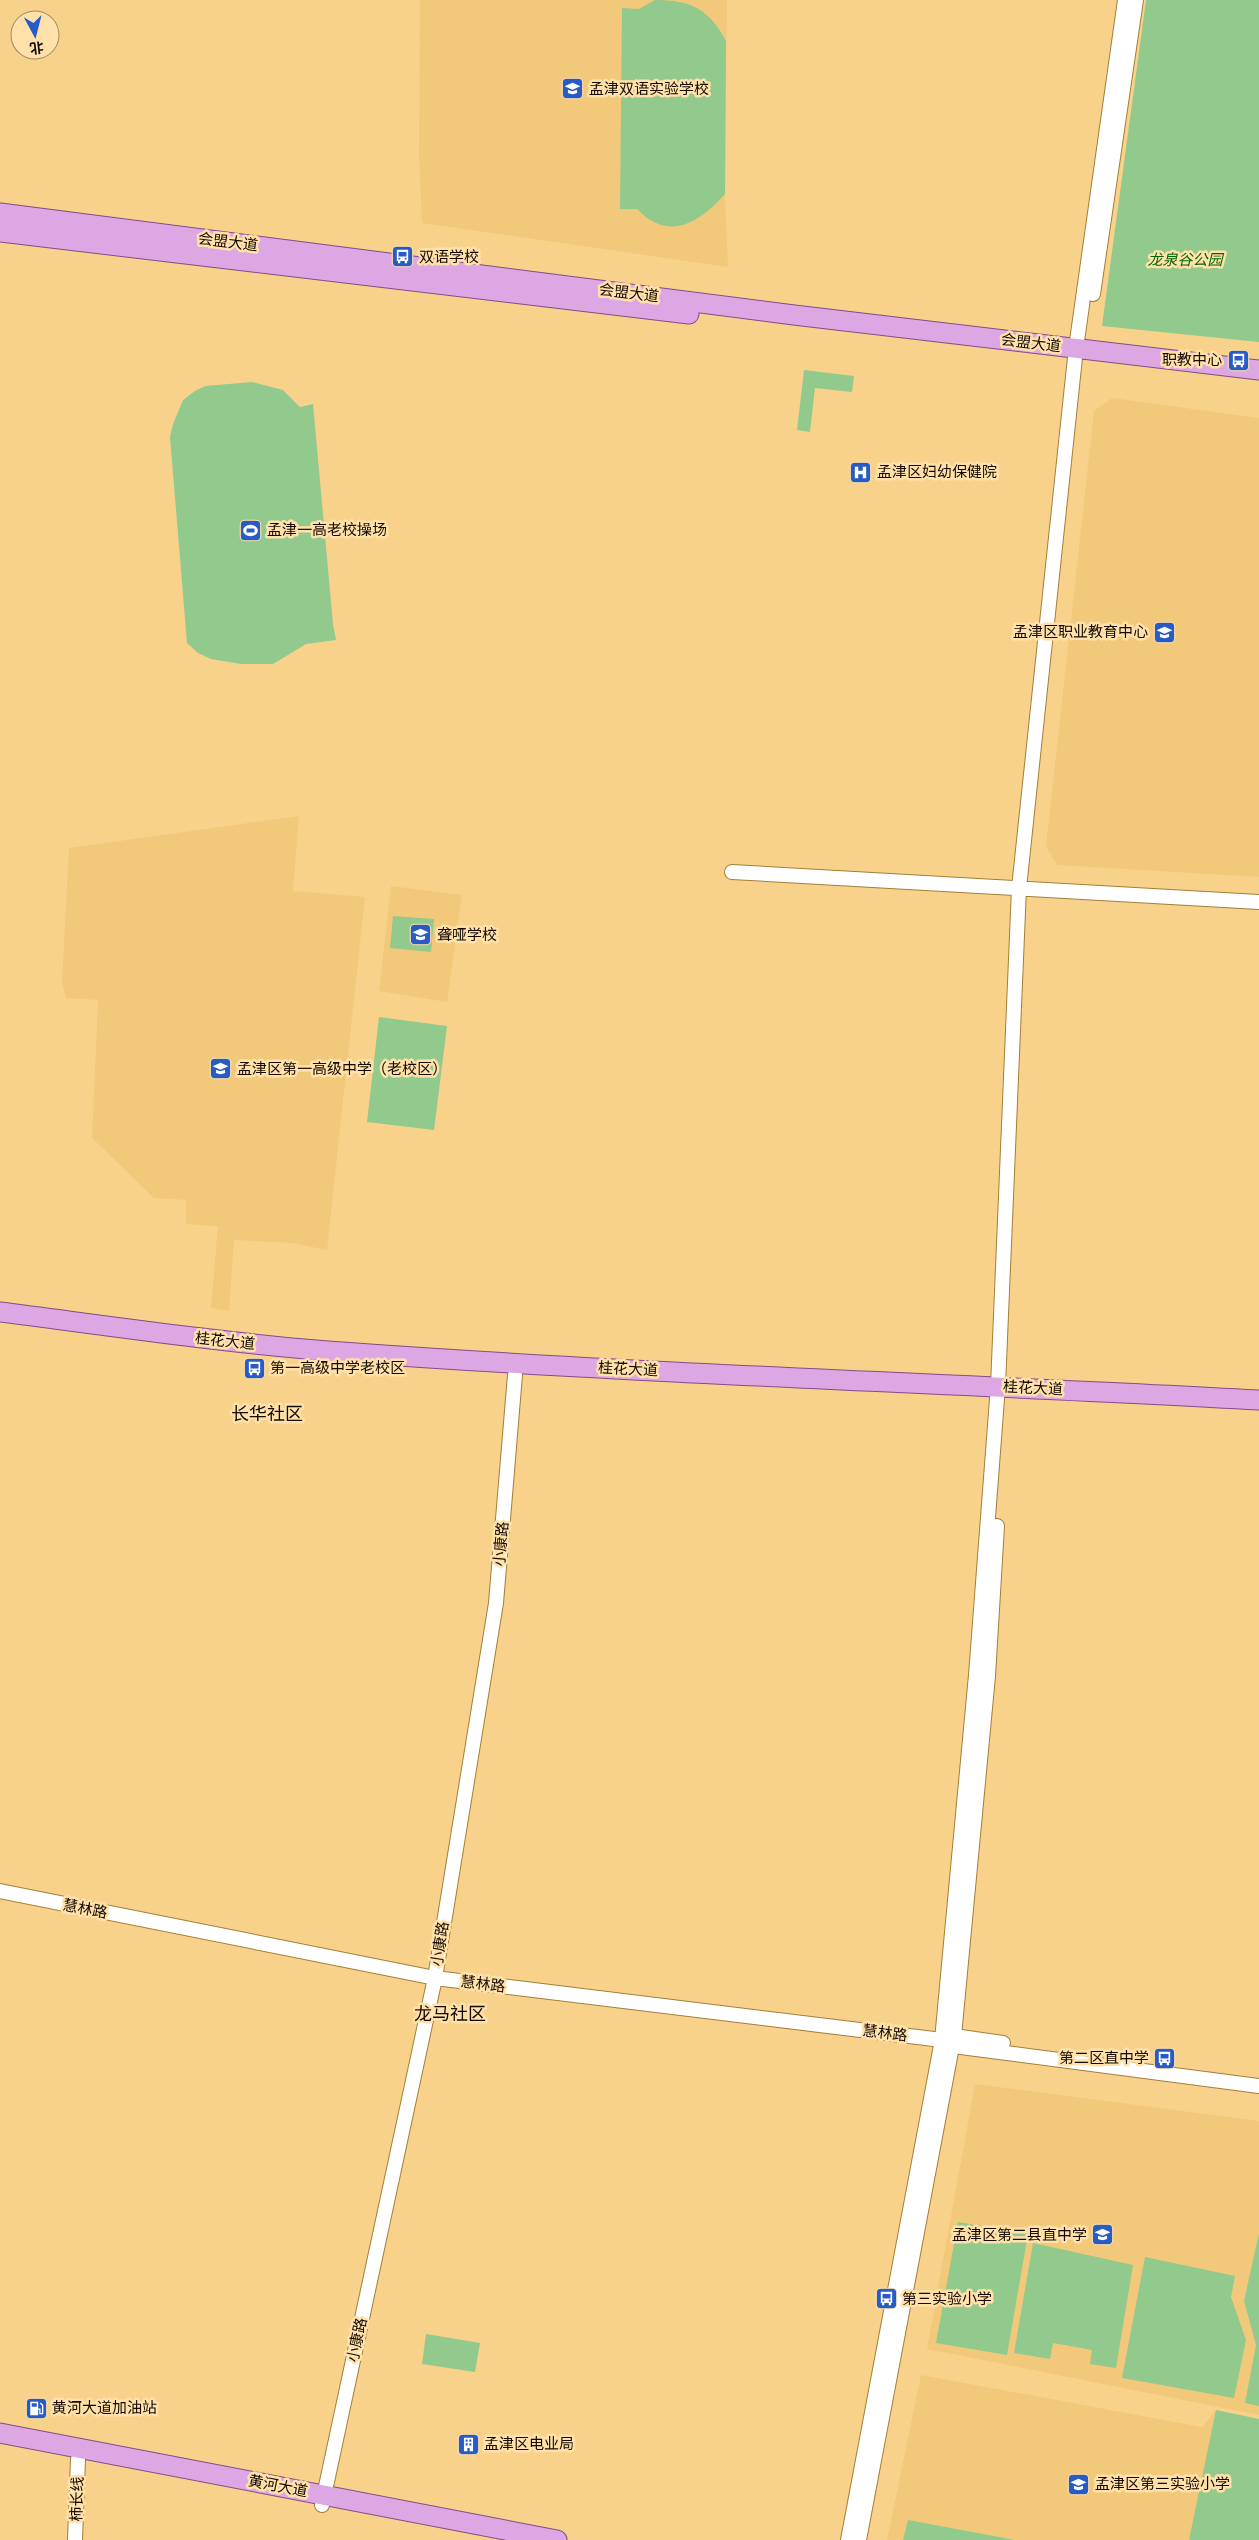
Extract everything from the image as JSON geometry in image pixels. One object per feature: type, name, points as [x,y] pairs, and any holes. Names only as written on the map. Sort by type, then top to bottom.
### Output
[{"type":"main road","name":"会盟大道","points":[[0,213],[1080,354],[1259,382]]},
{"type":"main road","name":"会盟大道","points":[[0,232],[1080,354],[1259,370]]},
{"type":"main road","name":"桂花大道","points":[[0,1312],[216,1340],[326,1351],[1001,1391],[1259,1411]]},
{"type":"main road","name":"桂花大道","points":[[0,1324],[225,1353],[515,1375],[1259,1400]]},
{"type":"main road","name":"黄河大道","points":[[0,2432],[557,2540]]},
{"type":"main road","name":"黄河大道","points":[[0,2444],[500,2540]]},
{"type":"street","points":[[859,2540],[950,2041],[976,1675],[1001,1391],[1023,888],[1080,354],[1126,0]]},
{"type":"street","points":[[1080,354],[1136,0]]},
{"type":"street","points":[[732,872],[1259,902]]},
{"type":"street","name":"小康路","points":[[322,2505],[435,1978],[496,1603],[515,1375]]},
{"type":"street","name":"慧林路","points":[[0,1892],[435,1978],[1259,2077]]},
{"type":"street","points":[[848,2540],[950,2041]]},
{"type":"street","name":"慧林路","points":[[950,2041],[1259,2086]]},
{"type":"street","name":"柿长线","points":[[75,2540],[78,2459]]},
{"type":"shaded area","name":"孟津双语实验学校","points":[[420,0],[727,0],[725,194],[728,267],[422,223],[419,155]]},
{"type":"shaded area","name":"孟津区职业教育中心","points":[[1112,398],[1259,418],[1259,877],[1057,865],[1046,846],[1094,411]]},
{"type":"shaded area","name":"孟津区第一高级中学（老校区）","points":[[299,816],[293,891],[365,897],[327,1250],[292,1243],[234,1240],[229,1311],[211,1308],[218,1226],[186,1224],[186,1200],[154,1198],[92,1138],[98,1000],[66,998],[62,982],[69,848]]},
{"type":"shaded area","name":"聋哑学校","points":[[391,886],[462,895],[447,1002],[379,991]]},
{"type":"shaded area","name":"孟津区第二县直中学","points":[[975,2084],[1259,2121],[1259,2415],[927,2349]]},
{"type":"shaded area","name":"孟津区第三实验小学","points":[[921,2375],[1202,2427],[1216,2410],[1259,2419],[1259,2540],[887,2540]]},
{"type":"green space","points":[[655,0],[679,2],[698,8],[713,21],[726,41],[725,194],[705,213],[683,225],[661,225],[649,219],[637,209],[620,209],[622,8],[639,9]]},
{"type":"green space","name":"龙泉谷公园","points":[[1146,0],[1259,0],[1259,342],[1102,326]]},
{"type":"green space","points":[[804,370],[854,376],[852,392],[815,388],[810,432],[797,430]]},
{"type":"green space","name":"孟津一高老校操场","points":[[252,382],[283,390],[300,407],[313,404],[336,640],[306,644],[273,664],[241,664],[211,659],[198,653],[187,643],[170,437],[183,400],[195,391],[205,386]]},
{"type":"green space","points":[[393,916],[434,919],[431,952],[390,948]]},
{"type":"green space","points":[[379,1017],[447,1026],[434,1130],[367,1122]]},
{"type":"green space","points":[[958,2222],[1028,2234],[1007,2355],[936,2343]]},
{"type":"green space","points":[[1259,2233],[1259,2406],[1245,2403],[1256,2345],[1244,2301]]},
{"type":"green space","points":[[1033,2243],[1133,2265],[1116,2368],[1090,2364],[1092,2350],[1053,2343],[1050,2359],[1014,2353]]},
{"type":"green space","points":[[1145,2257],[1235,2276],[1231,2297],[1246,2340],[1234,2398],[1122,2378]]},
{"type":"green space","points":[[426,2334],[480,2343],[475,2372],[422,2364]]},
{"type":"green space","points":[[1216,2410],[1259,2419],[1259,2540],[1189,2540]]},
{"type":"green space","points":[[908,2520],[1015,2540],[903,2540]]},
{"type":"place","name":"孟津双语实验学校","points":[[573,89]]},
{"type":"place","name":"双语学校","points":[[403,257]]},
{"type":"place","name":"职教中心","points":[[1238,360]]},
{"type":"place","name":"孟津区妇幼保健院","points":[[861,472]]},
{"type":"place","name":"孟津一高老校操场","points":[[251,530]]},
{"type":"place","name":"孟津区职业教育中心","points":[[1164,632]]},
{"type":"place","name":"聋哑学校","points":[[421,935]]},
{"type":"place","name":"孟津区第一高级中学（老校区）","points":[[221,1069]]},
{"type":"place","name":"第一高级中学老校区","points":[[254,1368]]},
{"type":"place","name":"第二区直中学","points":[[1165,2058]]},
{"type":"place","name":"孟津区第二县直中学","points":[[1103,2235]]},
{"type":"place","name":"第三实验小学","points":[[886,2299]]},
{"type":"place","name":"黄河大道加油站","points":[[36,2408]]},
{"type":"place","name":"孟津区电业局","points":[[468,2444]]},
{"type":"place","name":"孟津区第三实验小学","points":[[1079,2484]]},
{"type":"district","name":"长华社区","points":[[267,1414]]},
{"type":"district","name":"龙马社区","points":[[450,2014]]}]
